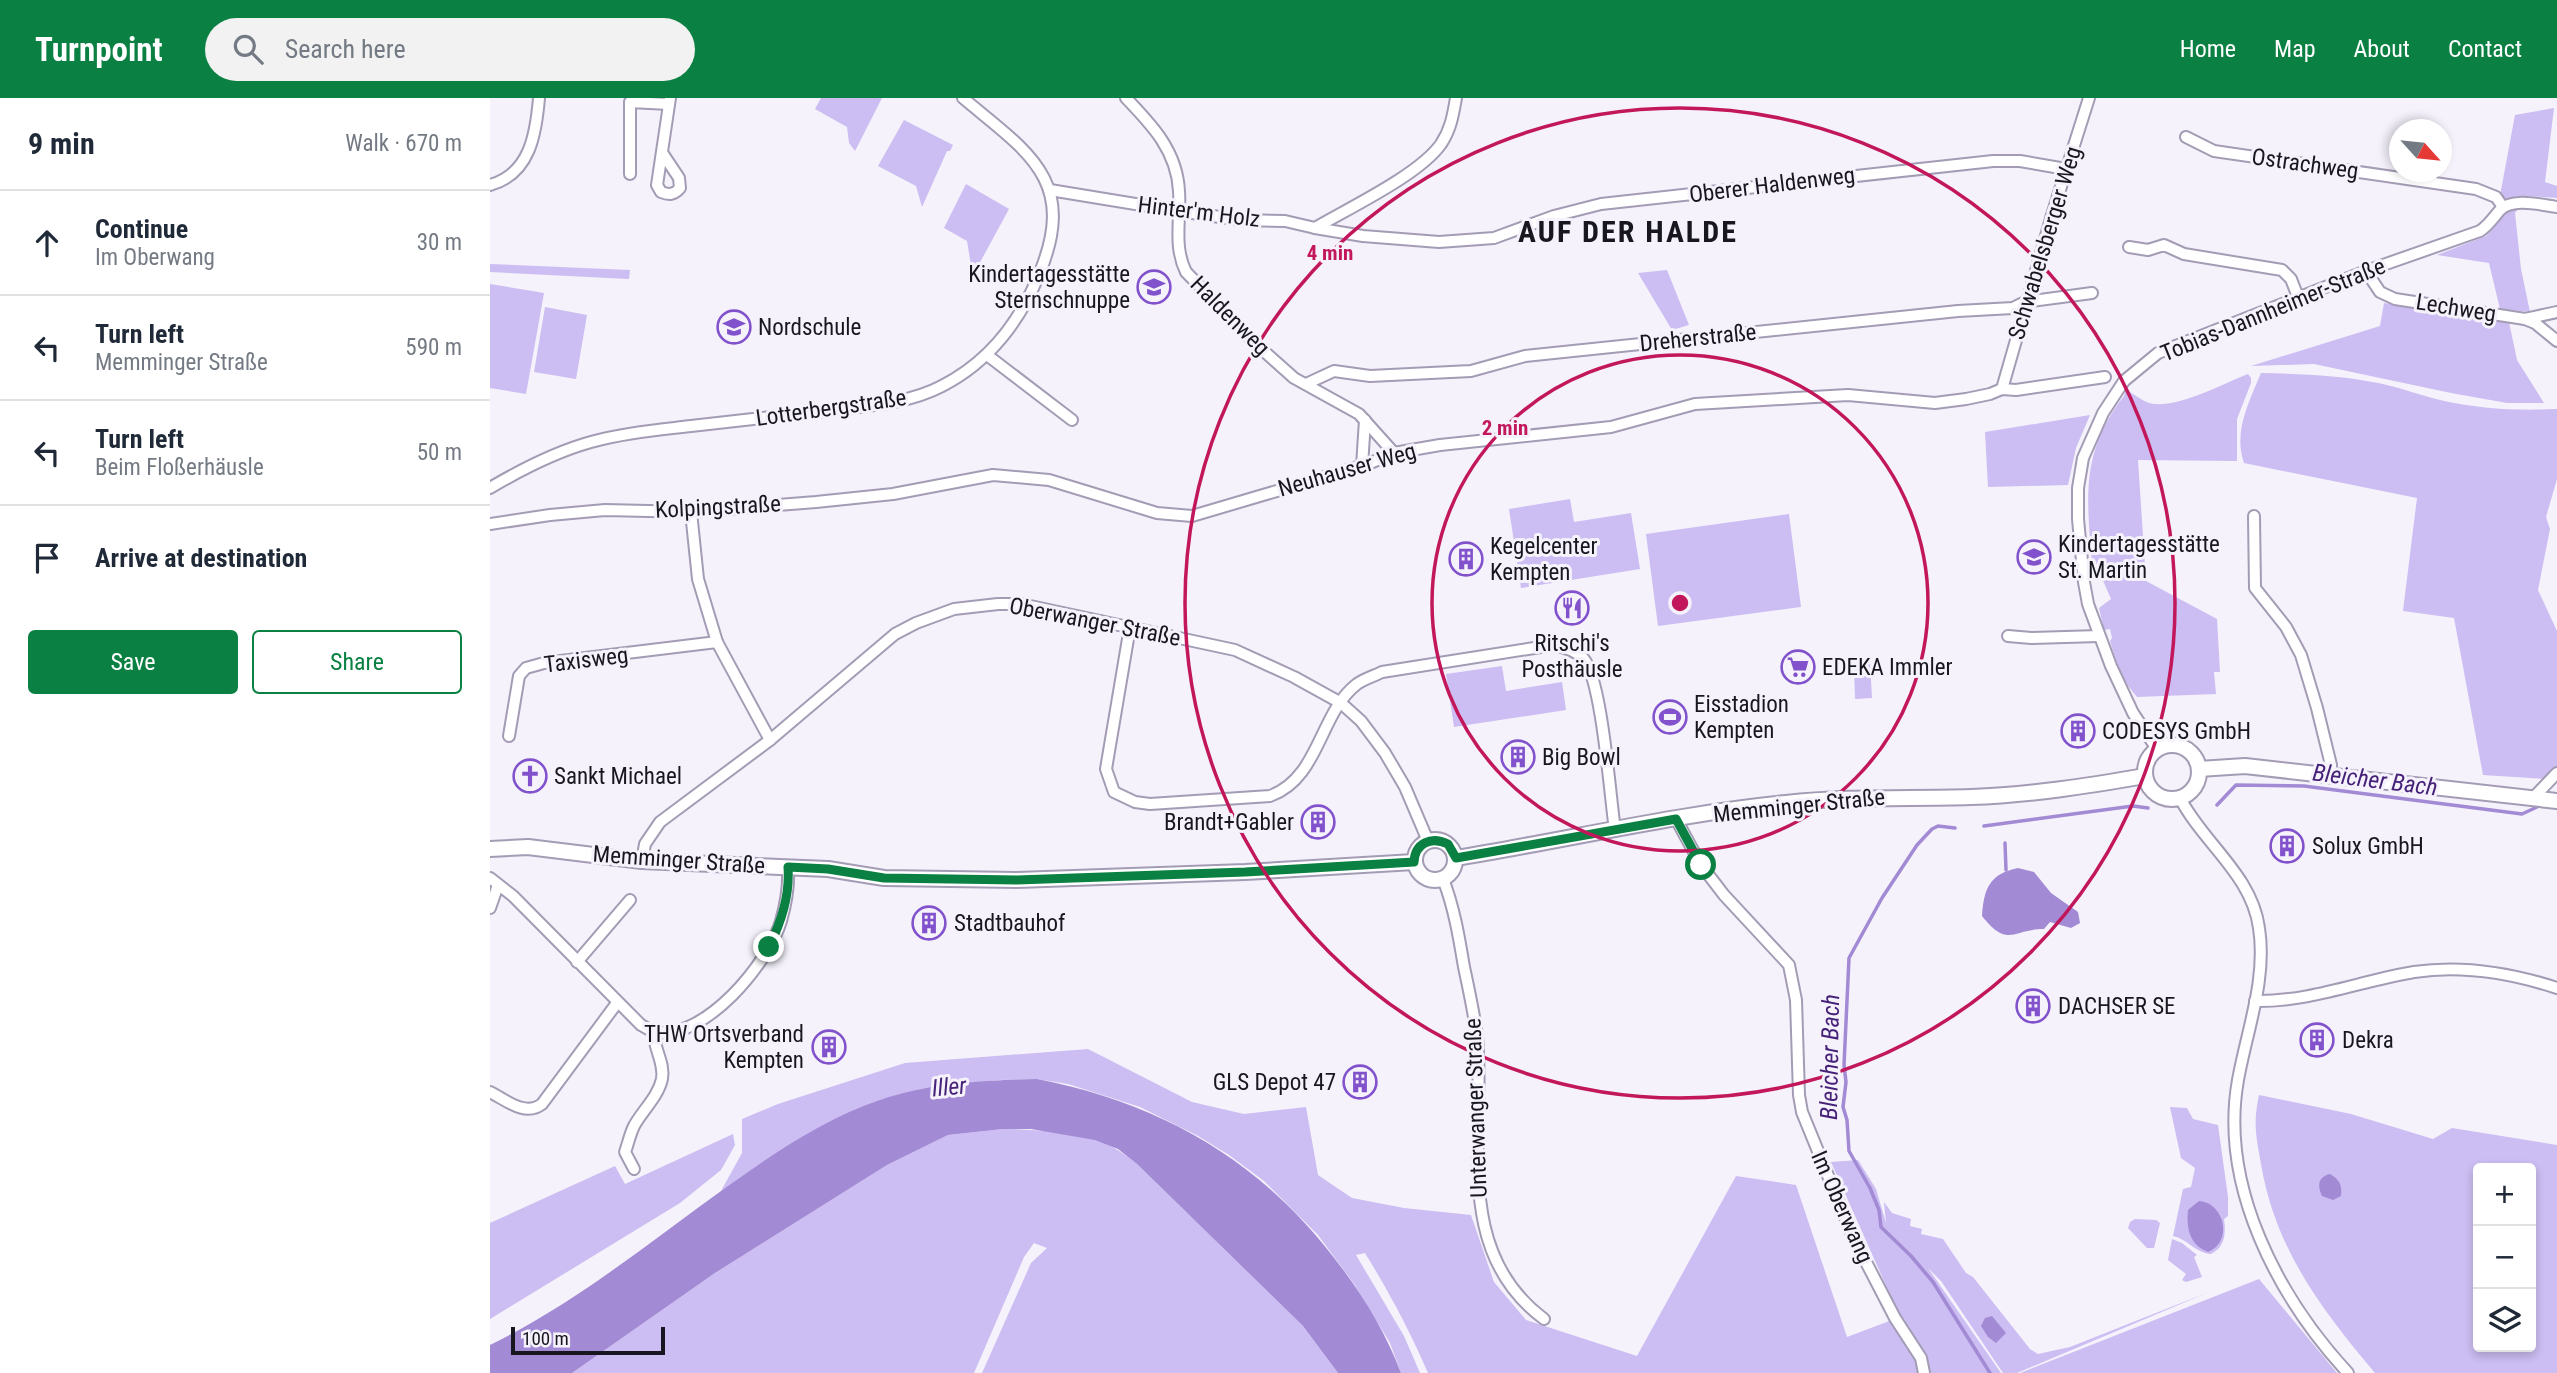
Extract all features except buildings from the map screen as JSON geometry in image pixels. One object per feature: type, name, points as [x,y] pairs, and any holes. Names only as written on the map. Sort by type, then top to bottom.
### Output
[{"type":"main road","points":[[2165,746],[2183,747],[2196,760],[2199,769],[2194,787],[2180,798],[2171,799],[2154,793],[2145,776],[2147,761],[2157,749],[2165,746]]},
{"type":"main road","points":[[2199,769],[2245,766],[2557,801]]},
{"type":"main road","name":"Memminger Straße","points":[[1456,858],[1676,819],[1785,803],[1847,797],[1969,797],[2019,794],[2071,789],[2145,776]]},
{"type":"main road","points":[[1437,840],[1448,844],[1456,858],[1451,873],[1443,879],[1424,878],[1414,862],[1418,849],[1428,841],[1437,840]]},
{"type":"main road","name":"Memminger Straße","points":[[490,849],[528,847],[642,861],[828,869],[884,878],[1017,880],[1245,872],[1414,862]]},
{"type":"street","points":[[490,186],[507,179],[517,171],[526,157],[538,121],[540,98]]},
{"type":"street","name":"Lotterbergstraße","points":[[490,488],[550,456],[593,441],[659,430],[860,407],[907,398],[941,387],[987,355],[1028,300],[1048,253],[1052,229],[1050,190],[1040,168],[1027,151],[963,98]]},
{"type":"street","name":"Haldenweg","points":[[1126,98],[1161,137],[1174,160],[1179,191],[1178,246],[1180,260],[1186,272],[1257,345],[1294,378],[1359,414],[1394,453]]},
{"type":"street","points":[[1315,228],[1404,176],[1425,159],[1439,146],[1449,131],[1456,98]]},
{"type":"street","name":"Schwabelsberger Weg","points":[[2002,389],[2025,302],[2089,98]]},
{"type":"street","points":[[630,174],[630,102],[669,101],[663,154]]},
{"type":"street","name":"Ostrachweg","points":[[2186,137],[2214,150],[2476,189],[2496,197],[2503,207]]},
{"type":"street","name":"Oberer Haldenweg","points":[[1315,228],[1363,236],[1439,242],[1494,238],[1565,213],[1601,204],[1993,160],[2020,161],[2066,169]]},
{"type":"street","name":"Hinter'm Holz","points":[[1050,190],[1178,211],[1241,220],[1285,222],[1315,228]]},
{"type":"street","points":[[2503,207],[2519,203],[2557,207]]},
{"type":"street","name":"Tobias-Dannheimer-Straße","points":[[2157,749],[2133,713],[2099,636],[2088,604],[2082,572],[2078,488],[2083,458],[2103,413],[2124,381],[2158,354],[2366,271],[2480,231],[2503,207]]},
{"type":"street","points":[[2129,247],[2148,250],[2164,244],[2185,254],[2283,270],[2291,279],[2298,297]]},
{"type":"street","name":"Lechweg","points":[[2366,271],[2385,296],[2525,319],[2557,312]]},
{"type":"street","name":"Dreherstraße","points":[[1306,384],[1334,371],[1370,376],[1471,371],[1525,356],[1958,311],[2013,308],[2025,302],[2092,293]]},
{"type":"street","points":[[2525,319],[2535,323],[2557,341]]},
{"type":"street","points":[[987,355],[1072,420]]},
{"type":"street","points":[[2002,389],[2016,390],[2105,377]]},
{"type":"street","name":"Neuhauser Weg","points":[[946,484],[993,475],[1024,476],[1085,489],[1157,513],[1192,516],[1362,466],[1394,453],[1440,445],[1611,427],[1679,407],[1722,401],[1849,395],[1935,403],[1978,397],[2002,389]]},
{"type":"street","points":[[1362,466],[1365,420]]},
{"type":"street","name":"Kolpingstraße","points":[[490,524],[605,510],[691,512],[829,501],[892,494],[946,484]]},
{"type":"street","points":[[691,512],[698,579],[717,642],[770,740]]},
{"type":"street","points":[[2253,516],[2255,588],[2286,627],[2301,655],[2320,719],[2331,765],[2330,775]]},
{"type":"street","name":"Oberwanger Straße","points":[[642,861],[645,844],[660,821],[770,740],[881,643],[916,623],[941,613],[998,604],[1021,604],[1235,650],[1294,677],[1341,703],[1361,721],[1384,752],[1405,788],[1428,841]]},
{"type":"street","points":[[1130,627],[1106,769],[1114,792],[1135,802],[1150,804],[1270,796],[1282,792],[1294,783],[1341,703],[1358,683],[1382,672],[1553,645],[1574,652],[1584,659],[1595,682],[1615,830]]},
{"type":"street","points":[[2008,636],[2099,636]]},
{"type":"street","name":"Taxisweg","points":[[509,736],[516,683],[526,668],[544,663],[717,642]]},
{"type":"street","points":[[2533,798],[2557,773]]},
{"type":"street","points":[[2180,798],[2205,837],[2247,889],[2259,927],[2260,958],[2255,1000],[2237,1083],[2234,1110],[2238,1160],[2244,1188],[2269,1261],[2306,1322],[2348,1373]]},
{"type":"street","name":"Im Oberwang","points":[[1676,819],[1701,865],[1724,895],[1789,965],[1795,986],[1802,1112],[1853,1237],[1895,1318],[1921,1358],[1924,1373]]},
{"type":"street","points":[[490,908],[494,882],[513,896],[641,1025],[654,1032],[669,1032],[690,1027],[708,1016],[729,998],[756,967],[781,922],[789,881],[788,867]]},
{"type":"street","name":"Unterwanger Straße","points":[[1443,879],[1456,921],[1477,1035],[1478,1166],[1482,1223],[1499,1266],[1513,1290],[1528,1307],[1544,1319]]},
{"type":"street","points":[[578,962],[630,900]]},
{"type":"street","points":[[2255,1000],[2308,997],[2413,972],[2443,969],[2504,975],[2534,980],[2557,988]]},
{"type":"street","points":[[490,1092],[522,1109],[535,1109],[542,1104],[617,1003]]},
{"type":"street","points":[[634,1169],[625,1152],[629,1138],[659,1089],[662,1078],[662,1065],[653,1038],[654,1032]]},
{"type":"shaded area","points":[[821,98],[882,98],[855,151],[849,143],[847,127],[815,109]]},
{"type":"shaded area","points":[[2554,108],[2545,182],[2557,186],[2557,198],[2527,196],[2515,213],[2521,269],[2530,312],[2500,309],[2489,263],[2437,255],[2486,236],[2498,223],[2501,190],[2515,115]]},
{"type":"shaded area","points":[[904,120],[953,145],[950,151],[947,151],[922,207],[916,186],[878,166]]},
{"type":"shaded area","points":[[966,184],[1009,209],[978,266],[971,265],[967,241],[944,228]]},
{"type":"shaded area","points":[[490,264],[630,270],[629,279],[490,272]]},
{"type":"shaded area","points":[[1667,270],[1689,325],[1672,330],[1638,273]]},
{"type":"shaded area","points":[[490,284],[544,293],[526,394],[490,388]]},
{"type":"shaded area","points":[[2384,303],[2509,322],[2517,360],[2544,403],[2507,403],[2314,364],[2251,366],[2380,326]]},
{"type":"shaded area","points":[[545,307],[587,315],[576,379],[534,372]]},
{"type":"shaded area","points":[[2261,373],[2363,380],[2440,400],[2484,407],[2557,409],[2557,479],[2546,517],[2550,529],[2538,590],[2557,631],[2557,769],[2548,779],[2483,775],[2454,618],[2403,611],[2417,498],[2244,463],[2241,429]]},
{"type":"shaded area","points":[[2248,374],[2251,383],[2237,419],[2237,461],[2138,460],[2146,581],[2217,619],[2220,672],[2214,672],[2216,694],[2137,697],[2117,664],[2110,641],[2110,629],[2104,630],[2099,608],[2111,599],[2101,576],[2093,576],[2088,504],[2092,461],[2099,439],[2126,389],[2149,403],[2172,403]]},
{"type":"shaded area","points":[[2090,415],[2076,448],[2068,485],[1988,487],[1985,432]]},
{"type":"shaded area","points":[[1570,499],[1574,522],[1631,513],[1640,569],[1521,588],[1509,509]]},
{"type":"shaded area","points":[[1789,514],[1801,607],[1658,626],[1646,534]]},
{"type":"shaded area","points":[[1854,664],[1870,664],[1872,698],[1855,699]]},
{"type":"shaded area","points":[[1502,666],[1506,691],[1562,682],[1566,710],[1454,727],[1446,674]]},
{"type":"shaded area","points":[[1088,1049],[1192,1102],[1244,1114],[1306,1107],[1318,1175],[1352,1198],[1404,1208],[1471,1215],[1494,1282],[1526,1320],[1637,1356],[1736,1176],[1796,1185],[1847,1337],[1900,1317],[1831,1162],[1858,1160],[1876,1189],[1886,1223],[1884,1202],[1892,1213],[1911,1219],[1910,1226],[1922,1229],[1921,1234],[1943,1239],[1966,1273],[1973,1277],[2030,1349],[2038,1354],[2070,1347],[2209,1292],[2017,1373],[2003,1373],[1941,1281],[1928,1268],[2001,1373],[1931,1373],[1927,1360],[1917,1360],[1919,1373],[1428,1373],[1399,1312],[1365,1253],[1356,1255],[1404,1336],[1420,1373],[1401,1373],[1390,1343],[1354,1284],[1318,1235],[1264,1181],[1198,1136],[1140,1107],[1068,1084],[1037,1079],[998,1080],[945,1086],[881,1100],[721,1191],[742,1153],[742,1119],[778,1104],[905,1063]]},
{"type":"shaded area","points":[[2259,1095],[2351,1114],[2433,1139],[2452,1128],[2557,1145],[2557,1373],[2375,1373],[2319,1301],[2289,1250],[2268,1194],[2261,1164],[2256,1114]]},
{"type":"shaded area","points":[[2170,1107],[2187,1108],[2193,1119],[2218,1125],[2228,1216],[2224,1219],[2222,1244],[2211,1254],[2173,1236],[2183,1189],[2191,1187],[2195,1168],[2181,1158]]},
{"type":"shaded area","points":[[1003,1129],[1049,1131],[1095,1139],[1112,1146],[1137,1164],[1303,1326],[1338,1373],[982,1373],[1031,1263],[1047,1248],[1034,1243],[1024,1257],[974,1373],[572,1373],[715,1273],[887,1165],[948,1135]]},
{"type":"shaded area","points":[[733,1134],[735,1145],[721,1170],[680,1203],[490,1319],[490,1223],[615,1166],[625,1184]]},
{"type":"shaded area","points":[[2135,1219],[2156,1220],[2160,1223],[2154,1248],[2147,1248],[2128,1228],[2130,1222]]},
{"type":"shaded area","points":[[2172,1239],[2197,1255],[2194,1257],[2202,1277],[2186,1282],[2182,1280],[2186,1274],[2168,1260]]},
{"type":"shaded area","points":[[2259,1279],[2337,1373],[2020,1373]]},
{"type":"water","points":[[2018,868],[2034,872],[2051,893],[2078,912],[2080,923],[2071,928],[2050,922],[2044,929],[2011,935],[1998,932],[1991,926],[1982,916],[1984,898],[1990,884],[2000,874]]},
{"type":"water","name":"Iller","points":[[1037,1079],[1126,1104],[1167,1121],[1242,1166],[1308,1227],[1338,1263],[1374,1316],[1401,1373],[1338,1373],[1303,1326],[1137,1164],[1118,1149],[1095,1140],[1031,1129],[1003,1129],[948,1135],[887,1165],[715,1273],[572,1373],[490,1373],[490,1345],[583,1291],[746,1173],[820,1127],[859,1108],[899,1094],[938,1086]]},
{"type":"water","points":[[2330,1174],[2340,1183],[2341,1189],[2341,1196],[2333,1200],[2322,1196],[2319,1188],[2321,1179]]},
{"type":"water","points":[[2199,1201],[2215,1208],[2223,1224],[2221,1240],[2208,1252],[2190,1236],[2188,1210]]},
{"type":"water","points":[[1992,1316],[2006,1333],[1996,1343],[1981,1326],[1985,1318]]},
{"type":"waterway","name":"Bleicher Bach","points":[[2217,805],[2236,785],[2304,786],[2522,814],[2537,807]]},
{"type":"waterway","name":"Bleicher Bach","points":[[1984,826],[2133,806],[2148,808]]},
{"type":"waterway","name":"Bleicher Bach","points":[[1955,828],[1938,826],[1917,845],[1882,898],[1849,958],[1843,1107],[1847,1120],[1849,1151],[1870,1188],[1879,1210],[1881,1227],[1933,1282],[1990,1373]]},
{"type":"waterway","points":[[2005,843],[2006,870]]},
{"type":"place","name":"Kindertagesstätte Sternschnuppe","points":[[1154,287]]},
{"type":"place","name":"Nordschule","points":[[734,327]]},
{"type":"place","name":"Kindertagesstätte St. Martin","points":[[2034,557]]},
{"type":"place","name":"Kegelcenter Kempten","points":[[1466,559]]},
{"type":"place","name":"Ritschi's Posthäusle","points":[[1572,608]]},
{"type":"place","name":"EDEKA Immler","points":[[1798,667]]},
{"type":"place","name":"Eisstadion Kempten","points":[[1670,717]]},
{"type":"place","name":"CODESYS GmbH","points":[[2078,731]]},
{"type":"place","name":"Big Bowl","points":[[1518,757]]},
{"type":"place","name":"Sankt Michael","points":[[530,776]]},
{"type":"place","name":"Brandt+Gabler","points":[[1318,822]]},
{"type":"place","name":"Solux GmbH","points":[[2287,846]]},
{"type":"place","name":"Stadtbauhof","points":[[929,923]]},
{"type":"place","name":"DACHSER SE","points":[[2033,1006]]},
{"type":"place","name":"Dekra","points":[[2317,1040]]},
{"type":"place","name":"THW Ortsverband Kempten","points":[[829,1047]]},
{"type":"place","name":"GLS Depot 47","points":[[1360,1082]]},
{"type":"district","name":"AUF DER HALDE","points":[[1628,231]]},
{"type":"route","points":[[769,947],[781,922],[789,881],[788,867],[828,869],[884,878],[1017,880],[1245,872],[1414,862],[1415,853],[1422,844],[1433,840],[1448,844],[1456,858],[1676,819],[1701,865]]}]
